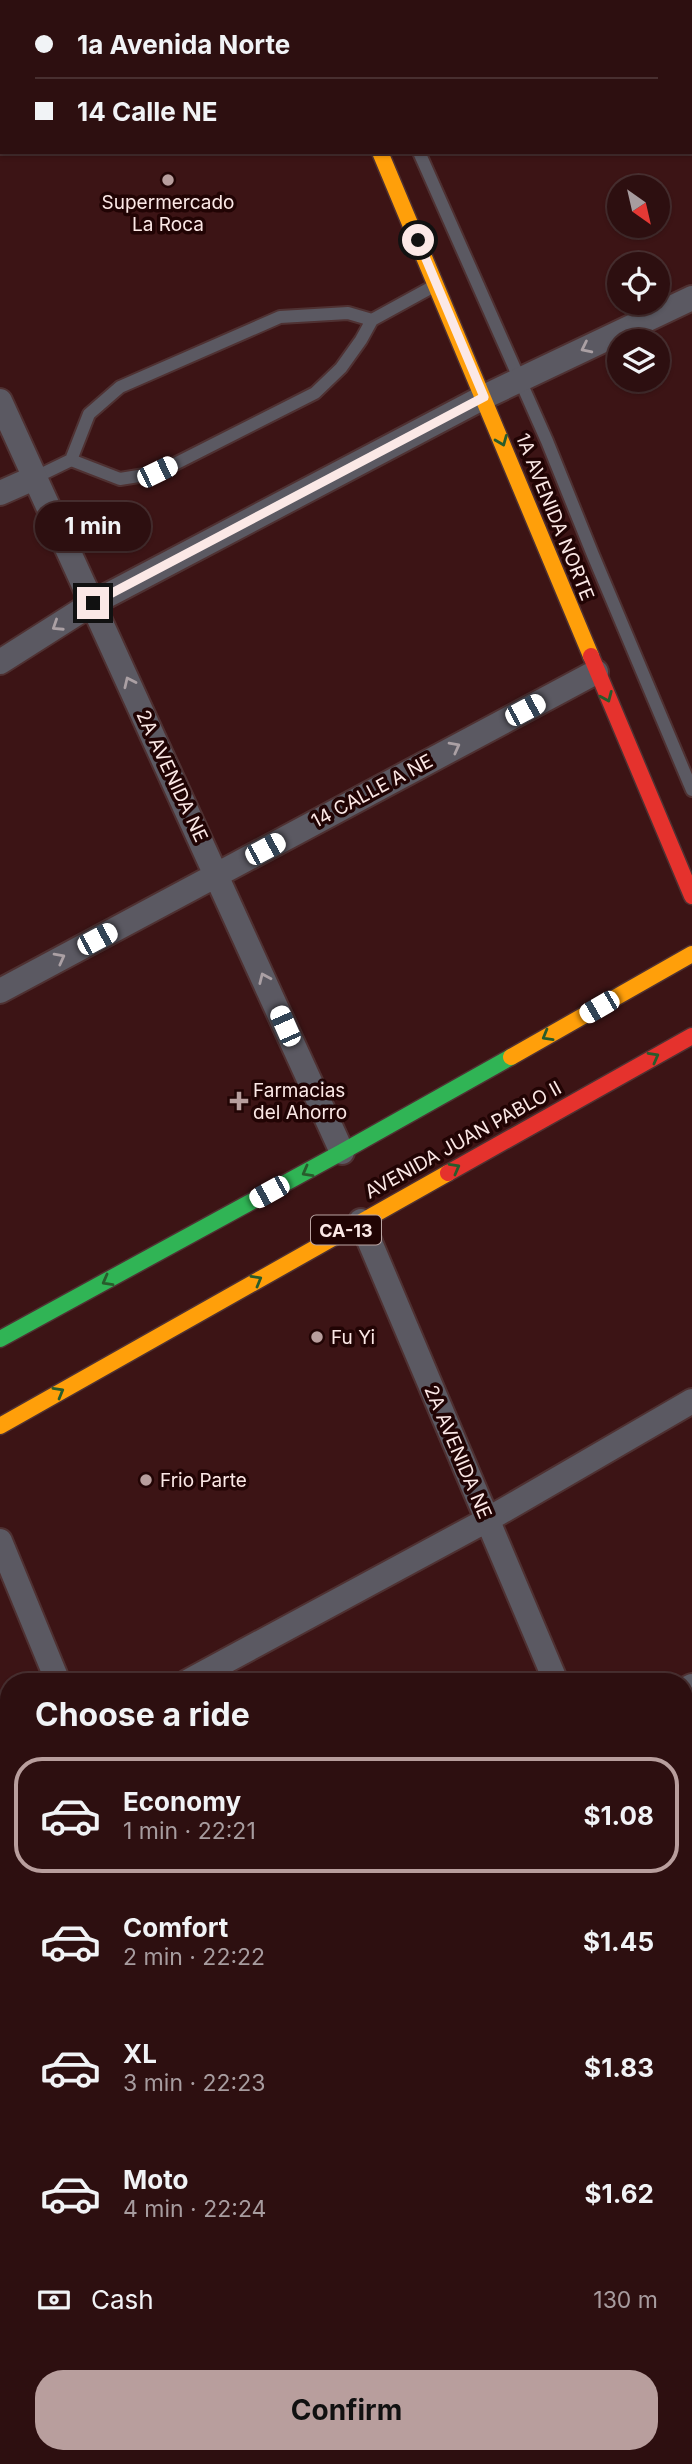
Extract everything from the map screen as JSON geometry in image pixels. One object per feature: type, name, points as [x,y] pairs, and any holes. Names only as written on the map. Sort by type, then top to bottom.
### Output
[{"type":"main road","name":"1A AVENIDA NORTE","points":[[381,154],[692,896]]},
{"type":"main road","points":[[0,1339],[342,1152],[692,954]]},
{"type":"main road","name":"AVENIDA JUAN PABLO II","points":[[0,1426],[692,1036]]},
{"type":"street","points":[[0,662],[93,603],[484,397],[692,298]]},
{"type":"street","name":"2A AVENIDA NE","points":[[0,401],[342,1152]]},
{"type":"street","points":[[0,493],[34,478]]},
{"type":"street","name":"14 CALLE A NE","points":[[0,991],[596,672]]},
{"type":"street","name":"2A AVENIDA NE","points":[[361,1222],[552,1673]]},
{"type":"street","points":[[204,1673],[487,1520],[692,1401]]},
{"type":"street","points":[[0,1541],[54,1673]]},
{"type":"lane","points":[[420,154],[547,441],[692,790]]},
{"type":"lane","points":[[71,460],[120,479],[157,472],[315,393],[341,368],[372,320],[438,285]]},
{"type":"lane","points":[[34,478],[71,460],[89,414],[120,387],[280,317],[348,313],[372,320]]},
{"type":"traffic: fast","points":[[0,1339],[511,1057]]},
{"type":"traffic: slow","points":[[381,154],[591,656]]},
{"type":"traffic: slow","points":[[511,1057],[692,954]]},
{"type":"traffic: slow","points":[[0,1426],[448,1173]]},
{"type":"traffic: jam","points":[[591,656],[692,896]]},
{"type":"traffic: jam","points":[[448,1173],[692,1036]]},
{"type":"place","name":"Supermercado La Roca","points":[[168,180]]},
{"type":"place","name":"Farmacias del Ahorro","points":[[239,1101]]},
{"type":"place","name":"Fu Yi","points":[[317,1337]]},
{"type":"place","name":"Frio Parte","points":[[146,1480]]},
{"type":"route","points":[[93,603],[484,397],[418,240]]}]
